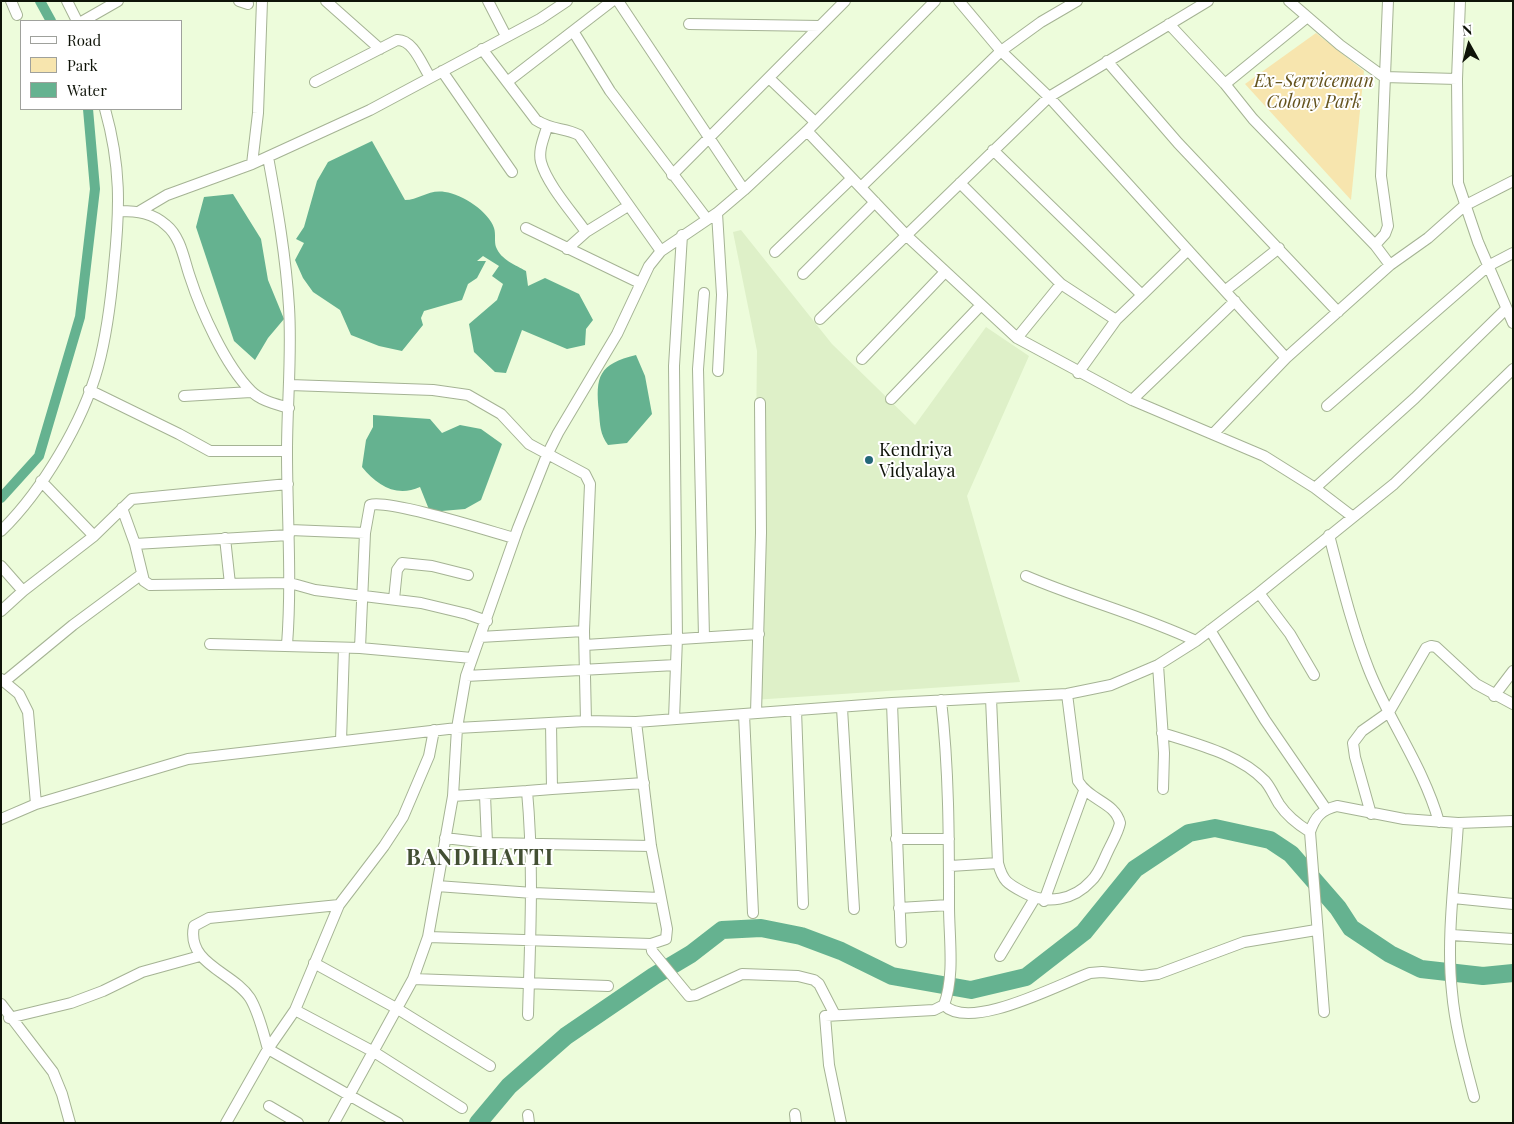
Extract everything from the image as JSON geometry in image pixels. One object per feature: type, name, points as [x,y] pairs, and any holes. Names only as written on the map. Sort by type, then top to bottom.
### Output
[{"type":"street","points":[[11,1],[16,16]]},
{"type":"street","points":[[67,1],[76,20]]},
{"type":"street","points":[[85,20],[118,1]]},
{"type":"street","points":[[252,164],[258,113],[262,1]]},
{"type":"street","points":[[326,1],[380,49]]},
{"type":"street","points":[[488,1],[506,36]]},
{"type":"street","points":[[140,211],[168,195],[252,164],[370,110],[540,19],[567,1]]},
{"type":"street","points":[[507,82],[612,1]]},
{"type":"street","points":[[618,1],[744,190]]},
{"type":"street","points":[[672,175],[709,140],[845,1]]},
{"type":"street","points":[[334,1123],[413,979],[428,937],[453,796],[457,728],[466,676],[487,621],[514,538],[547,455],[572,407],[617,334],[649,266],[661,251],[718,214],[807,131],[935,1]]},
{"type":"street","points":[[959,1],[1001,51],[1049,98],[1286,358]]},
{"type":"street","points":[[861,186],[1001,51],[1041,22],[1077,1]]},
{"type":"street","points":[[820,319],[1049,98],[1208,1]]},
{"type":"street","points":[[1289,1],[1306,18],[1384,77],[1457,79]]},
{"type":"street","points":[[1375,245],[1388,226],[1381,176],[1388,1]]},
{"type":"street","points":[[1460,1],[1457,79],[1458,183],[1464,206],[1513,323]]},
{"type":"street","points":[[1225,84],[1306,18]]},
{"type":"street","points":[[689,24],[820,26]]},
{"type":"street","points":[[1169,24],[1225,84],[1253,119],[1375,245],[1390,264]]},
{"type":"street","points":[[573,31],[610,91],[707,220]]},
{"type":"street","points":[[315,82],[397,40],[406,42],[430,77]]},
{"type":"street","points":[[482,49],[536,120],[547,128],[571,131],[579,135],[661,251]]},
{"type":"street","points":[[1107,61],[1178,143],[1338,312]]},
{"type":"street","points":[[442,70],[512,172]]},
{"type":"street","points":[[769,78],[815,122]]},
{"type":"street","points":[[1,531],[21,512],[71,435],[97,369],[105,335],[120,211],[118,174],[105,110]]},
{"type":"street","points":[[547,128],[540,148],[541,161],[547,176],[586,232]]},
{"type":"street","points":[[807,131],[907,236],[980,306],[1017,338],[1132,400],[1264,456],[1315,488],[1353,517]]},
{"type":"street","points":[[993,150],[1142,295]]},
{"type":"street","points":[[268,157],[277,206],[289,307],[290,385],[287,451],[290,583],[287,645]]},
{"type":"street","points":[[776,252],[851,179]]},
{"type":"street","points":[[1213,434],[1286,358],[1390,264],[1428,238],[1464,206],[1513,181]]},
{"type":"street","points":[[960,183],[1062,284],[1116,320]]},
{"type":"street","points":[[803,274],[875,202]]},
{"type":"street","points":[[567,249],[586,232],[628,206]]},
{"type":"street","points":[[120,211],[140,211],[167,226],[178,239],[202,310],[222,351],[251,392],[266,401],[289,408]]},
{"type":"street","points":[[718,214],[722,295],[718,371]]},
{"type":"street","points":[[526,228],[640,283]]},
{"type":"street","points":[[674,719],[677,638],[674,366],[682,236]]},
{"type":"street","points":[[1226,290],[1279,248]]},
{"type":"street","points":[[1078,372],[1116,320],[1188,250]]},
{"type":"street","points":[[1327,406],[1488,266],[1513,253]]},
{"type":"street","points":[[862,359],[945,272]]},
{"type":"street","points":[[1017,338],[1062,284]]},
{"type":"street","points":[[704,293],[698,379],[704,637]]},
{"type":"street","points":[[1132,400],[1235,301]]},
{"type":"street","points":[[891,400],[980,306]]},
{"type":"street","points":[[1315,488],[1415,398],[1506,309]]},
{"type":"street","points":[[1,819],[36,804],[188,759],[457,728],[586,721],[636,722],[892,703],[1067,694],[1111,685],[1158,665],[1196,641],[1259,593],[1394,484],[1513,369]]},
{"type":"street","points":[[290,385],[433,390],[468,395],[501,414],[529,444],[584,474],[590,484],[584,630],[586,721]]},
{"type":"street","points":[[89,390],[210,451],[219,453],[287,451]]},
{"type":"street","points":[[184,396],[251,392]]},
{"type":"street","points":[[756,713],[759,634],[760,403]]},
{"type":"street","points":[[41,481],[94,536]]},
{"type":"street","points":[[1,611],[23,590],[94,536],[132,499],[288,484]]},
{"type":"street","points":[[360,648],[365,533],[370,505],[377,503],[415,510],[514,538]]},
{"type":"street","points":[[122,508],[135,544],[144,581],[150,585],[290,583],[315,590],[361,597],[394,599],[440,607],[487,621]]},
{"type":"street","points":[[135,544],[290,533],[365,533]]},
{"type":"street","points":[[1329,535],[1349,610],[1369,671],[1412,753],[1433,801],[1439,822]]},
{"type":"street","points":[[225,538],[230,584]]},
{"type":"street","points":[[394,599],[397,570],[402,564],[432,566],[468,575]]},
{"type":"street","points":[[1,566],[23,590]]},
{"type":"street","points":[[36,804],[28,712],[19,694],[3,680],[72,625],[142,574]]},
{"type":"street","points":[[1026,576],[1085,600],[1163,626],[1196,641]]},
{"type":"street","points":[[1259,593],[1290,634],[1314,675]]},
{"type":"street","points":[[480,637],[584,630]]},
{"type":"street","points":[[1210,630],[1265,720],[1326,808]]},
{"type":"street","points":[[585,645],[759,634]]},
{"type":"street","points":[[210,644],[360,648],[472,658]]},
{"type":"street","points":[[1372,814],[1355,757],[1353,743],[1362,731],[1389,712],[1422,652],[1431,646],[1436,647],[1458,669],[1494,696],[1513,704]]},
{"type":"street","points":[[341,741],[344,648]]},
{"type":"street","points":[[466,676],[676,665]]},
{"type":"street","points":[[1158,665],[1163,789]]},
{"type":"street","points":[[1494,696],[1513,671]]},
{"type":"street","points":[[991,698],[998,863],[1005,881],[1040,900],[1061,899],[1078,892],[1092,881],[1120,823],[1115,811],[1084,791],[1076,772],[1067,694]]},
{"type":"street","points":[[942,700],[950,866],[950,967],[945,1001],[948,1010],[965,1013],[998,1009],[1090,974],[1102,972],[1142,976],[1158,974],[1244,942],[1316,930]]},
{"type":"street","points":[[892,703],[901,942]]},
{"type":"street","points":[[842,708],[854,909]]},
{"type":"street","points":[[796,710],[803,904]]},
{"type":"street","points":[[744,714],[754,913]]},
{"type":"street","points":[[428,937],[651,948],[661,942],[668,934],[651,846],[636,722]]},
{"type":"street","points":[[551,723],[552,789]]},
{"type":"street","points":[[226,1123],[268,1049],[295,1010],[339,905],[384,846],[403,817],[429,756],[434,730]]},
{"type":"street","points":[[1162,733],[1213,750],[1253,771],[1272,789],[1278,802],[1293,821],[1310,832]]},
{"type":"street","points":[[453,796],[644,783]]},
{"type":"street","points":[[527,791],[532,844],[533,893],[528,1015]]},
{"type":"street","points":[[1000,956],[1040,900],[1084,791]]},
{"type":"street","points":[[485,795],[487,843]]},
{"type":"street","points":[[1324,1012],[1310,855],[1310,832],[1314,820],[1326,808],[1337,806],[1372,814],[1439,822],[1513,821]]},
{"type":"street","points":[[1458,823],[1450,968],[1462,1052],[1474,1097]]},
{"type":"street","points":[[445,838],[487,843],[651,846]]},
{"type":"street","points":[[896,839],[949,839]]},
{"type":"street","points":[[950,866],[998,863]]},
{"type":"street","points":[[437,886],[533,893],[661,898]]},
{"type":"street","points":[[1453,898],[1513,904]]},
{"type":"street","points":[[339,905],[314,906],[204,920],[194,926],[192,936],[200,956],[241,988],[250,998],[268,1049],[398,1123]]},
{"type":"street","points":[[900,908],[949,906]]},
{"type":"street","points":[[1452,935],[1513,939]]},
{"type":"street","points":[[651,948],[686,991],[693,996],[742,974],[798,976],[814,980],[819,984],[835,1015]]},
{"type":"street","points":[[9,1018],[70,1003],[103,991],[142,972],[200,956]]},
{"type":"street","points":[[314,963],[396,1008],[490,1066]]},
{"type":"street","points":[[413,979],[608,986]]},
{"type":"street","points":[[841,1123],[829,1065],[825,1016],[934,1010],[945,1001]]},
{"type":"street","points":[[1,1004],[9,1018],[53,1072],[62,1094],[70,1123]]},
{"type":"street","points":[[295,1010],[374,1052],[462,1108]]},
{"type":"street","points":[[269,1106],[298,1123]]},
{"type":"shaded area","name":"Kendriya Vidyalaya","points":[[741,230],[832,344],[915,425],[986,327],[1029,356],[967,496],[1020,682],[753,700],[757,351],[733,232]]},
{"type":"green space","name":"Ex-Serviceman Colony Park","points":[[1316,33],[1364,71],[1351,200],[1245,84]]},
{"type":"water","points":[[372,141],[405,200],[439,191],[452,193],[467,200],[487,216],[495,230],[495,245],[498,252],[509,262],[526,271],[528,286],[545,278],[579,294],[593,320],[586,329],[585,345],[567,349],[522,330],[506,373],[495,372],[474,352],[469,324],[497,300],[503,284],[492,276],[499,266],[483,256],[477,261],[486,261],[477,278],[468,284],[462,300],[424,311],[421,318],[423,325],[402,351],[379,346],[351,335],[340,310],[313,292],[303,278],[295,260],[304,243],[296,239],[304,227],[317,181],[328,162]]},
{"type":"water","points":[[233,194],[261,239],[268,280],[284,319],[268,338],[255,360],[234,341],[196,227],[204,197]]},
{"type":"water","points":[[636,355],[645,376],[652,414],[627,443],[608,445],[603,437],[600,425],[599,381],[607,367]]},
{"type":"water","points":[[373,415],[430,419],[442,433],[460,425],[481,429],[502,444],[481,500],[465,509],[430,512],[420,487],[403,491],[395,490],[374,479],[362,467],[366,440],[373,427]]},
{"type":"waterway","points":[[40,1],[50,20]]},
{"type":"waterway","points":[[1,498],[39,456],[80,317],[95,189],[88,110]]},
{"type":"waterway","points":[[478,1123],[509,1086],[566,1036],[654,976],[691,954],[722,930],[761,928],[801,936],[841,951],[892,976],[971,990],[1026,977],[1084,932],[1135,869],[1189,833],[1215,828],[1270,840],[1291,854],[1338,908],[1351,928],[1390,954],[1421,969],[1483,976],[1513,973]]},
{"type":"place","name":"Kendriya Vidyalaya","points":[[869,460]]},
{"type":"district","name":"BANDIHATTI","points":[[480,858]]}]
